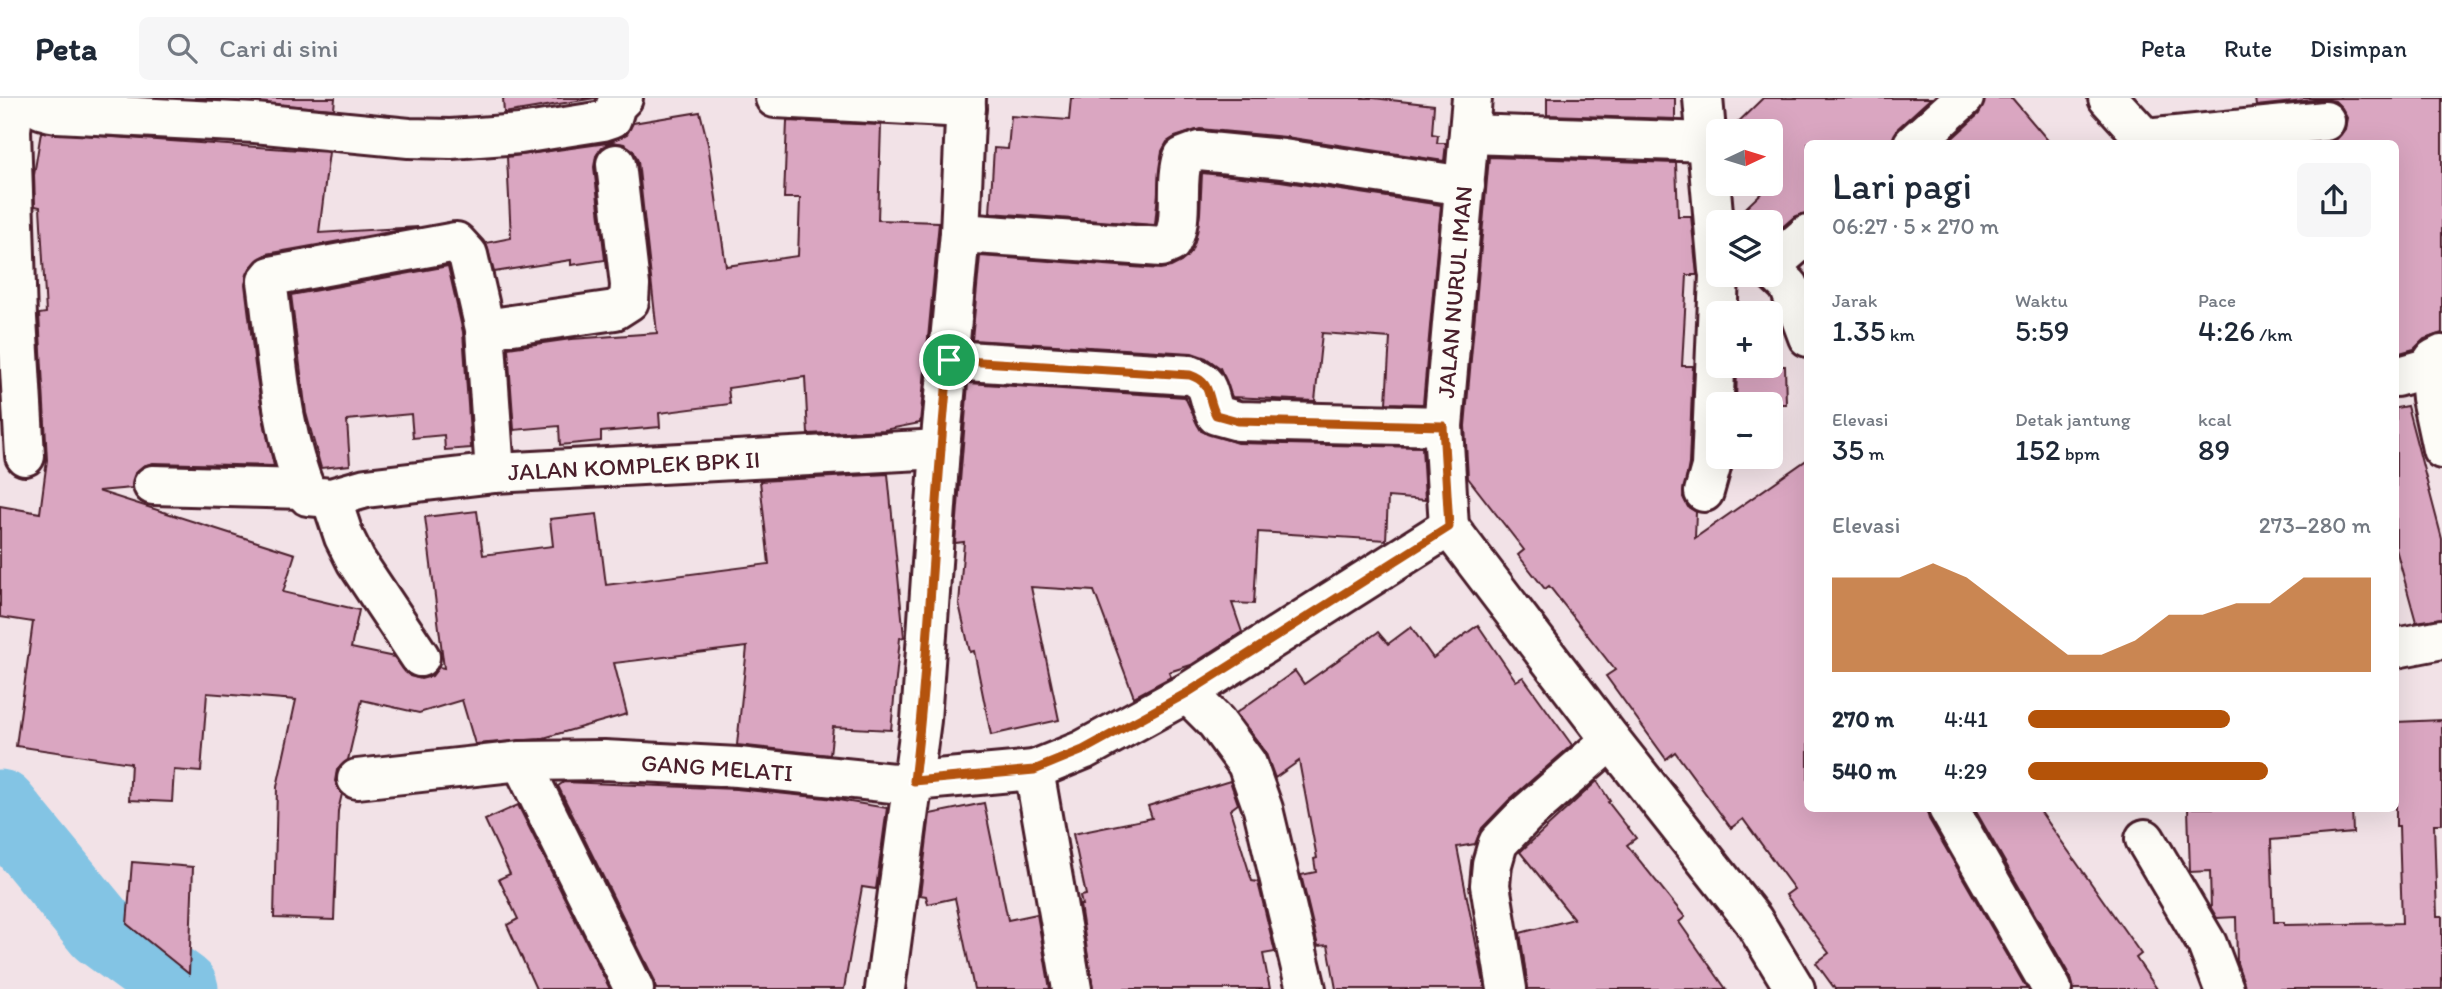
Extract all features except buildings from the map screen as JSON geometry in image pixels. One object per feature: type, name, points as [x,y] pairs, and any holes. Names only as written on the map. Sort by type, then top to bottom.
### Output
[{"type":"street","points":[[21,98],[14,106],[11,130],[25,456]]},
{"type":"street","points":[[29,98],[42,110],[57,113],[255,123],[409,138],[451,139],[520,134],[603,121],[612,118],[616,105],[623,98]]},
{"type":"street","points":[[775,98],[966,103],[960,233],[940,449],[921,720],[886,989]]},
{"type":"street","points":[[1703,98],[1706,120]]},
{"type":"street","points":[[1917,140],[1964,98]]},
{"type":"street","points":[[2108,98],[2147,140]]},
{"type":"street","points":[[1471,116],[1706,142]]},
{"type":"street","name":"JALAN NURUL IMAN","points":[[1449,527],[1443,426],[1471,116]]},
{"type":"street","points":[[2157,140],[2325,121]]},
{"type":"street","points":[[960,233],[1162,247],[1171,243],[1177,233],[1180,168],[1183,157],[1199,151],[1283,159],[1465,186]]},
{"type":"street","points":[[485,329],[615,310],[629,301],[630,285],[616,164]]},
{"type":"street","points":[[1783,256],[1804,238]]},
{"type":"street","points":[[420,657],[356,561],[318,493],[284,403],[267,281],[271,276],[456,243],[468,255],[485,329],[495,473]]},
{"type":"street","points":[[1783,280],[1789,286],[1804,326]]},
{"type":"street","points":[[1704,492],[1711,467],[1726,287]]},
{"type":"street","points":[[949,360],[1190,375],[1201,379],[1209,390],[1210,402],[1216,415],[1238,421],[1443,426]]},
{"type":"street","points":[[2422,367],[2442,449]]},
{"type":"street","name":"JALAN KOMPLEK BPK II","points":[[153,485],[318,493],[495,473],[940,449]]},
{"type":"street","points":[[1449,527],[1611,740],[1753,920],[1795,989]]},
{"type":"street","name":"GANG MELATI","points":[[357,779],[521,761],[604,760],[738,767],[893,783],[1034,770],[1083,750],[1187,693],[1449,527]]},
{"type":"street","points":[[2399,647],[2442,639]]},
{"type":"street","points":[[1187,693],[1216,722],[1247,764],[1263,809],[1306,989]]},
{"type":"street","points":[[1507,989],[1490,885],[1498,843],[1525,815],[1611,740]]},
{"type":"street","points":[[521,761],[634,989]]},
{"type":"street","points":[[1034,770],[1073,989]]},
{"type":"street","points":[[1950,812],[2052,989]]},
{"type":"street","points":[[2145,839],[2207,944],[2224,989]]},
{"type":"street","points":[[1753,920],[1767,989]]},
{"type":"waterway","points":[[0,807],[101,930],[181,989]]},
{"type":"route","points":[[949,360],[1190,375],[1201,379],[1209,390],[1210,402],[1216,415],[1238,421],[1443,426],[1449,527],[1187,693],[1058,762],[1034,770],[914,781],[949,360]]}]
